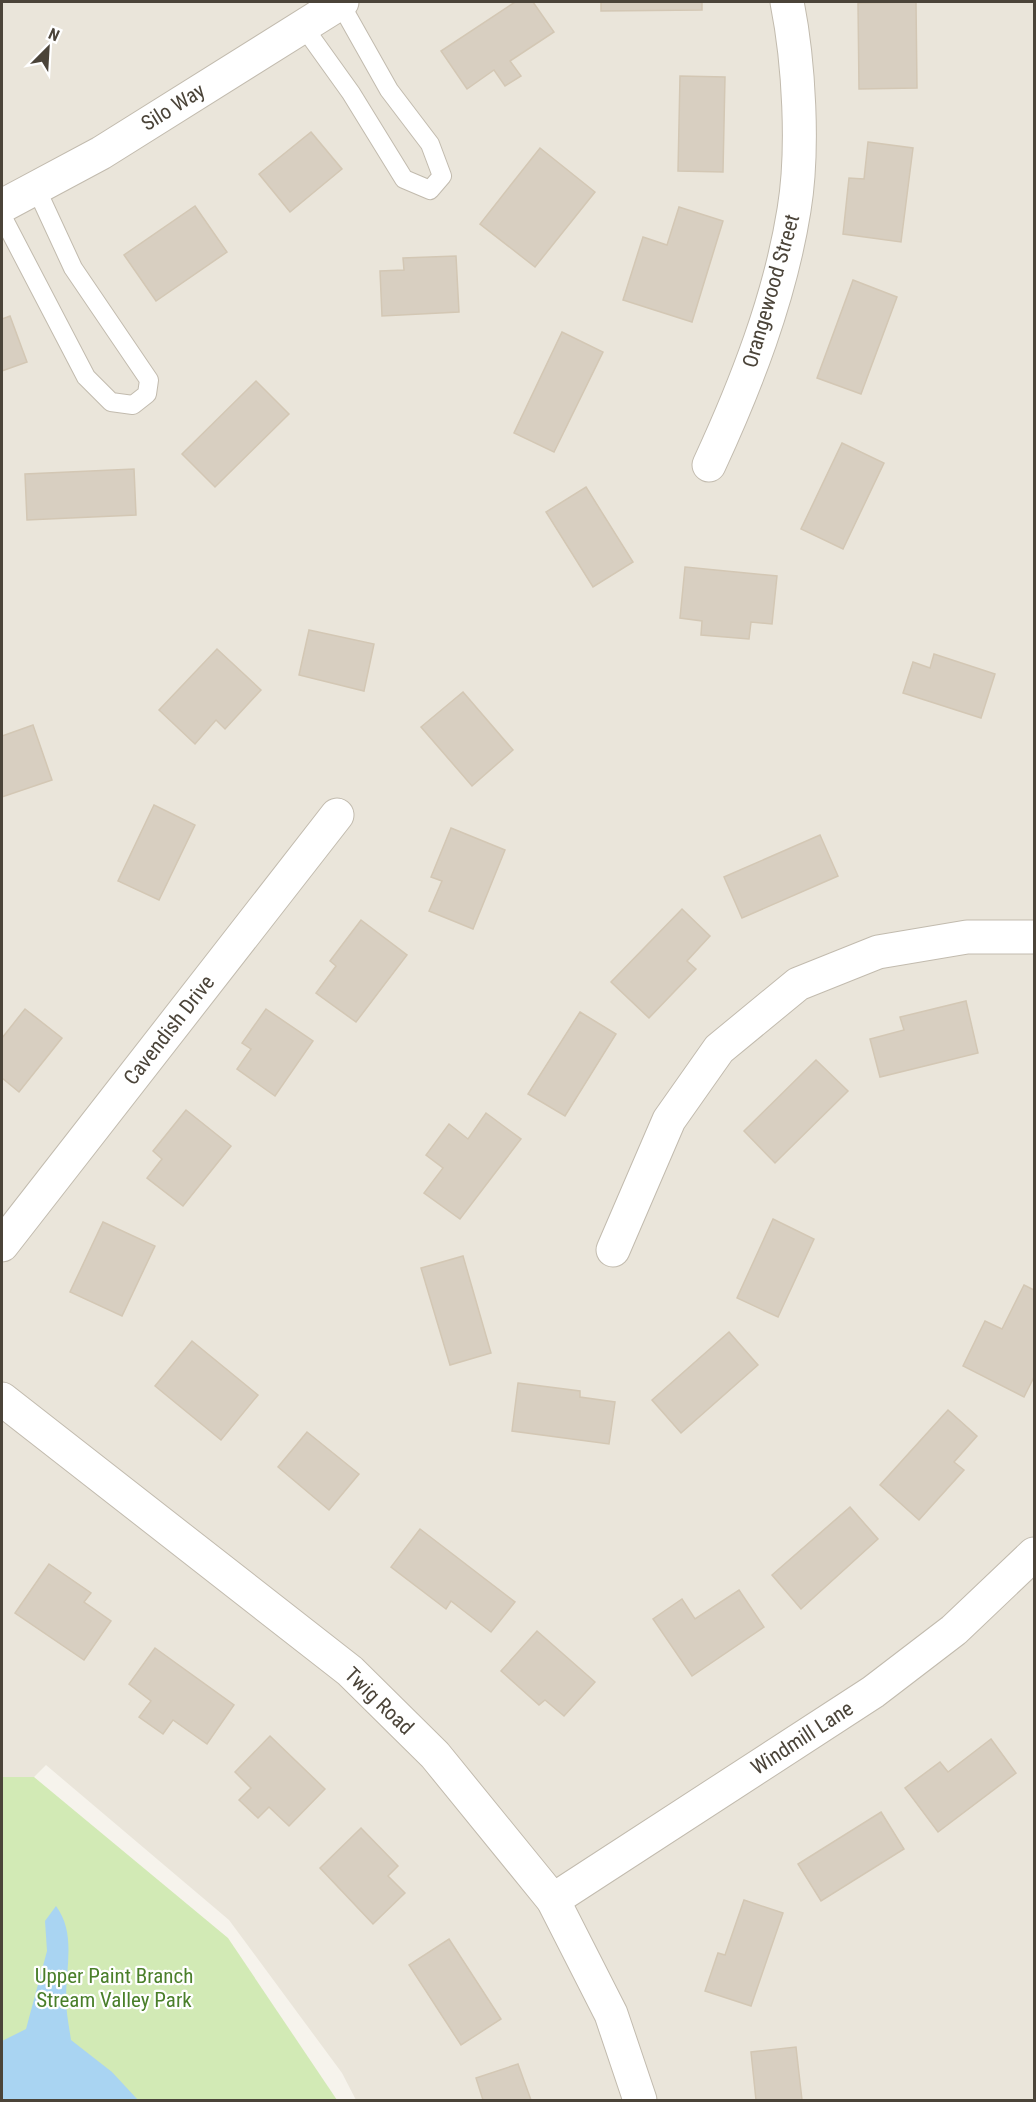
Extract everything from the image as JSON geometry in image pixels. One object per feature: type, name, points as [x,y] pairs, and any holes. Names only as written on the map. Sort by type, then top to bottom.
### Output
[{"type":"street","name":"Silo Way","points":[[2,206],[101,153],[341,2]]},
{"type":"street","name":"Orangewood Street","points":[[709,465],[738,402],[776,286],[795,209],[800,119],[787,2]]},
{"type":"street","name":"Cavendish Drive","points":[[2,1245],[338,815]]},
{"type":"street","points":[[613,1251],[669,1120],[720,1049],[798,984],[878,952],[967,937],[1035,938]]},
{"type":"street","name":"Twig Road","points":[[2,1399],[350,1671],[435,1755],[553,1900],[611,2014],[640,2100]]},
{"type":"street","name":"Windmill Lane","points":[[553,1900],[873,1692],[954,1630],[1035,1554]]},
{"type":"lane","points":[[303,26],[368,119],[404,179],[430,190],[441,176],[430,144],[389,90],[341,2]]},
{"type":"lane","points":[[2,216],[86,377],[111,402],[133,405],[147,394],[150,380],[73,268],[36,188]]},
{"type":"shaded area","points":[[2,2],[1034,2],[1034,2100],[356,2100],[342,2073],[229,1920],[46,1765],[2,1809]]},
{"type":"green space","name":"Upper Paint Branch Stream Valley Park","points":[[2,1777],[34,1777],[228,1938],[337,2100],[2,2100]]},
{"type":"water","points":[[56,1906],[66,1927],[68,1939],[66,2003],[71,2040],[112,2072],[138,2100],[2,2100],[2,2041],[26,2029],[47,1951],[45,1921]]},
{"type":"building","points":[[515,2],[533,2],[554,32],[510,61],[521,76],[505,86],[494,70],[467,89],[441,51]]},
{"type":"building","points":[[601,2],[702,2],[702,10],[601,11]]},
{"type":"building","points":[[916,2],[917,88],[859,89],[858,3]]},
{"type":"building","points":[[680,76],[725,77],[723,172],[678,171]]},
{"type":"building","points":[[311,132],[342,169],[290,212],[259,174]]},
{"type":"building","points":[[868,142],[913,148],[901,242],[843,234],[849,178],[864,179]]},
{"type":"building","points":[[540,148],[595,192],[535,267],[480,224]]},
{"type":"building","points":[[195,206],[227,252],[156,301],[124,255]]},
{"type":"building","points":[[679,207],[723,221],[692,322],[623,300],[643,237],[667,245]]},
{"type":"building","points":[[456,256],[459,312],[382,316],[380,271],[404,270],[403,258]]},
{"type":"building","points":[[853,280],[897,297],[861,394],[817,378]]},
{"type":"building","points":[[10,316],[27,362],[2,371],[2,319]]},
{"type":"building","points":[[562,332],[603,352],[554,452],[514,433]]},
{"type":"building","points":[[256,381],[289,414],[215,487],[182,454]]},
{"type":"building","points":[[842,443],[884,463],[843,549],[801,529]]},
{"type":"building","points":[[134,469],[136,515],[27,520],[25,474]]},
{"type":"building","points":[[586,487],[633,562],[593,587],[546,512]]},
{"type":"building","points":[[685,567],[777,576],[772,624],[751,622],[749,639],[701,635],[702,621],[680,618]]},
{"type":"building","points":[[309,630],[374,644],[364,691],[299,675]]},
{"type":"building","points":[[217,649],[261,690],[225,729],[216,720],[195,744],[159,710]]},
{"type":"building","points":[[934,654],[995,674],[981,718],[903,693],[913,662],[930,668]]},
{"type":"building","points":[[463,692],[513,750],[472,786],[421,727]]},
{"type":"building","points":[[33,725],[52,780],[2,797],[2,736]]},
{"type":"building","points":[[154,805],[195,825],[159,900],[118,881]]},
{"type":"building","points":[[451,828],[505,850],[473,929],[429,911],[442,881],[431,877]]},
{"type":"building","points":[[820,835],[838,876],[742,918],[724,877]]},
{"type":"building","points":[[682,909],[710,936],[687,961],[696,969],[649,1018],[611,982]]},
{"type":"building","points":[[361,920],[407,955],[356,1022],[316,993],[336,966],[330,961]]},
{"type":"building","points":[[966,1001],[978,1053],[880,1077],[870,1039],[904,1030],[900,1017]]},
{"type":"building","points":[[25,1009],[62,1038],[19,1092],[2,1078],[2,1038]]},
{"type":"building","points":[[266,1009],[313,1041],[275,1096],[237,1069],[251,1049],[242,1043]]},
{"type":"building","points":[[580,1012],[616,1034],[565,1116],[528,1094]]},
{"type":"building","points":[[816,1060],[848,1091],[775,1163],[744,1131]]},
{"type":"building","points":[[186,1110],[231,1146],[183,1206],[147,1178],[162,1159],[153,1151]]},
{"type":"building","points":[[486,1113],[521,1139],[460,1219],[424,1193],[443,1168],[426,1155],[449,1124],[468,1139]]},
{"type":"building","points":[[773,1219],[814,1239],[778,1317],[737,1298]]},
{"type":"building","points":[[103,1222],[155,1246],[122,1316],[70,1292]]},
{"type":"building","points":[[463,1256],[491,1353],[450,1365],[421,1268]]},
{"type":"building","points":[[1024,1285],[1034,1290],[1034,1377],[1024,1397],[963,1366],[985,1321],[1002,1329]]},
{"type":"building","points":[[729,1332],[758,1365],[681,1433],[652,1400]]},
{"type":"building","points":[[192,1341],[258,1395],[221,1440],[155,1386]]},
{"type":"building","points":[[518,1383],[580,1391],[580,1397],[615,1402],[609,1444],[512,1431]]},
{"type":"building","points":[[948,1410],[977,1436],[954,1462],[964,1470],[919,1520],[880,1485]]},
{"type":"building","points":[[307,1432],[359,1474],[329,1510],[278,1467]]},
{"type":"building","points":[[850,1507],[878,1539],[801,1609],[772,1575]]},
{"type":"building","points":[[420,1529],[515,1602],[491,1632],[451,1601],[446,1609],[391,1567]]},
{"type":"building","points":[[49,1564],[91,1593],[84,1602],[111,1621],[84,1660],[15,1613]]},
{"type":"building","points":[[739,1590],[764,1627],[692,1676],[653,1619],[682,1599],[695,1619]]},
{"type":"building","points":[[537,1631],[595,1682],[564,1716],[545,1700],[539,1705],[501,1671]]},
{"type":"building","points":[[155,1648],[234,1705],[207,1744],[173,1720],[163,1734],[139,1717],[151,1701],[129,1684]]},
{"type":"building","points":[[270,1736],[325,1789],[289,1826],[269,1807],[258,1818],[239,1800],[251,1788],[235,1772]]},
{"type":"building","points":[[991,1739],[1016,1773],[938,1832],[905,1788],[940,1762],[948,1772]]},
{"type":"building","points":[[881,1812],[904,1849],[821,1901],[798,1864]]},
{"type":"building","points":[[361,1828],[398,1866],[388,1876],[405,1893],[373,1924],[320,1868]]},
{"type":"building","points":[[744,1900],[783,1913],[751,2006],[705,1991],[718,1953],[725,1955]]},
{"type":"building","points":[[449,1939],[501,2019],[461,2045],[409,1965]]},
{"type":"building","points":[[796,2047],[802,2100],[756,2100],[751,2052]]},
{"type":"building","points":[[518,2064],[531,2100],[483,2100],[476,2078]]}]
